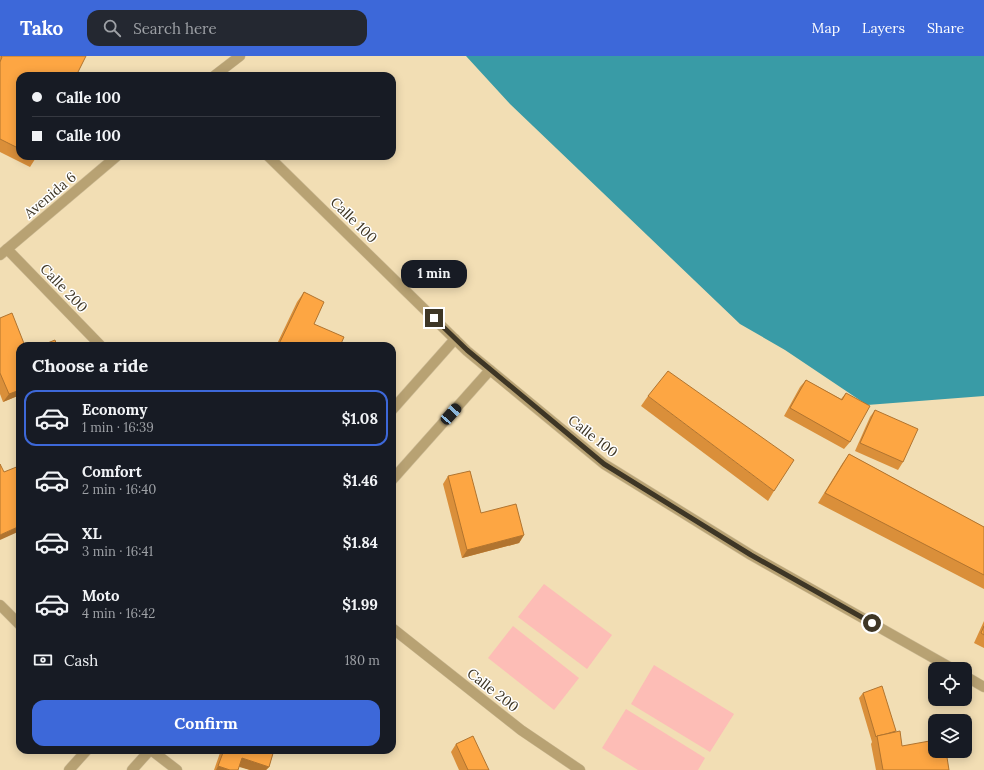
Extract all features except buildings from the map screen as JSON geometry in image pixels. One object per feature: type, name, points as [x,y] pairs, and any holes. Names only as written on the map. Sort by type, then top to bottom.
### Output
[{"type":"street","points":[[219,72],[240,56]]},
{"type":"street","name":"Avenida 6","points":[[4,252],[112,160]]},
{"type":"street","name":"Calle 100","points":[[272,160],[456,339],[490,370],[604,464],[751,555],[940,662]]},
{"type":"street","name":"Calle 200","points":[[4,252],[97,342]]},
{"type":"street","points":[[396,406],[456,339]]},
{"type":"street","points":[[396,476],[490,370]]},
{"type":"street","points":[[0,605],[16,621]]},
{"type":"street","name":"Calle 200","points":[[396,631],[521,730],[580,770]]},
{"type":"street","points":[[972,680],[984,687]]},
{"type":"street","points":[[69,770],[83,754]]},
{"type":"street","points":[[132,770],[147,754]]},
{"type":"street","points":[[156,754],[177,770]]},
{"type":"shaded area","points":[[544,584],[612,635],[587,669],[518,617]]},
{"type":"shaded area","points":[[513,626],[579,678],[554,710],[488,658]]},
{"type":"shaded area","points":[[654,665],[734,714],[710,752],[631,704]]},
{"type":"shaded area","points":[[626,709],[705,758],[698,770],[638,770],[602,748]]},
{"type":"water","points":[[466,56],[984,56],[984,396],[867,405],[785,350],[740,324],[510,104]]},
{"type":"route","points":[[434,318],[467,350],[604,464],[751,555],[872,623]]}]
